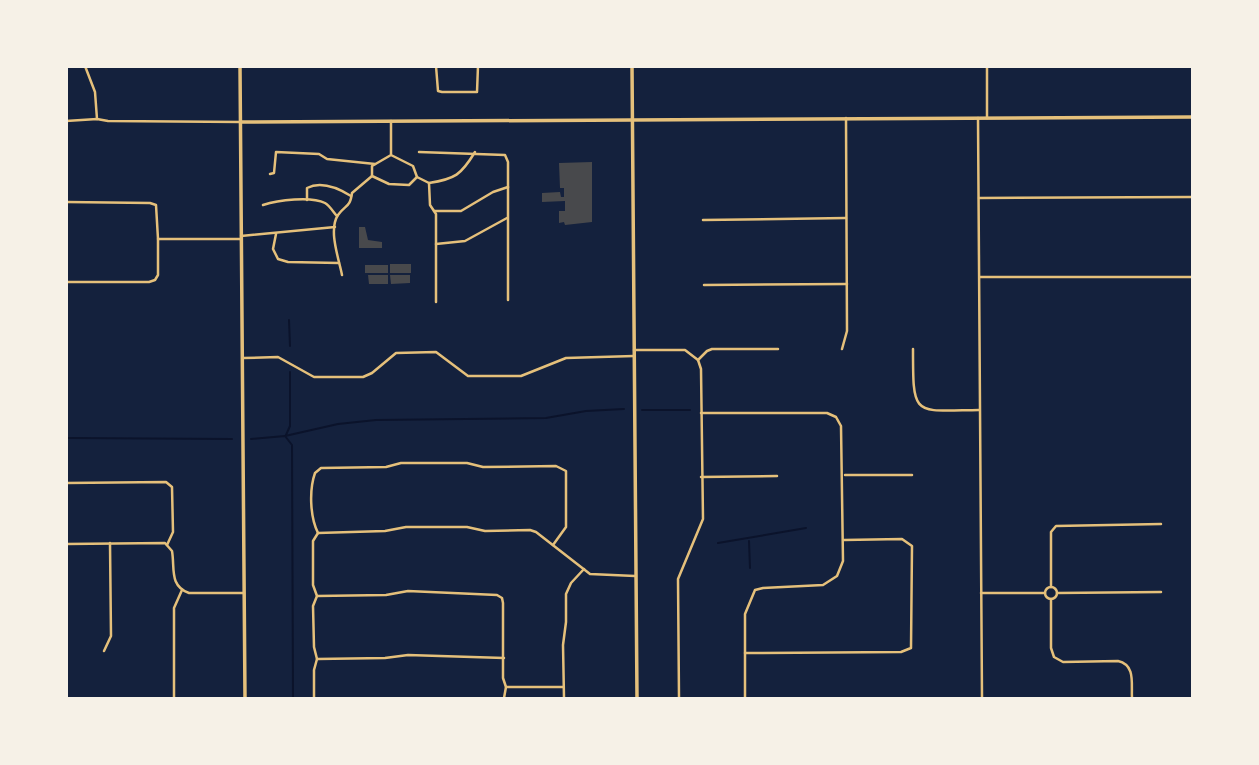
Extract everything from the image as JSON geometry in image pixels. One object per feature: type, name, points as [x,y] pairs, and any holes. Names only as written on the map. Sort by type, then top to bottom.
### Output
[{"type":"street","points":[[85,66],[95,92],[97,119]]},
{"type":"street","points":[[240,66],[245,698]]},
{"type":"street","points":[[436,66],[438,91],[477,92],[478,66]]},
{"type":"street","points":[[632,66],[637,698]]},
{"type":"street","points":[[987,66],[987,118]]},
{"type":"street","points":[[66,121],[1192,117]]},
{"type":"street","points":[[842,349],[848,331],[846,118]]},
{"type":"street","points":[[978,118],[982,698]]},
{"type":"street","points":[[391,121],[391,155]]},
{"type":"street","points":[[270,174],[274,173],[276,152],[319,154],[327,159],[374,164],[391,155]]},
{"type":"street","points":[[419,152],[505,155],[508,162],[508,300]]},
{"type":"street","points":[[391,155],[414,166],[417,177],[429,183],[448,180],[464,171],[475,152]]},
{"type":"street","points":[[373,176],[374,164]]},
{"type":"street","points":[[373,176],[389,184],[409,186],[417,177]]},
{"type":"street","points":[[342,275],[335,227],[337,216],[350,204],[352,193],[373,176]]},
{"type":"street","points":[[429,183],[430,205],[435,211],[436,302]]},
{"type":"street","points":[[307,200],[307,188],[314,184],[339,188],[352,196]]},
{"type":"street","points":[[435,211],[461,211],[508,187]]},
{"type":"street","points":[[979,198],[1192,197]]},
{"type":"street","points":[[263,205],[278,199],[307,200],[325,203],[337,216]]},
{"type":"street","points":[[66,202],[156,205],[158,239],[156,280],[66,282]]},
{"type":"street","points":[[436,244],[465,241],[508,217]]},
{"type":"street","points":[[703,220],[846,218]]},
{"type":"street","points":[[158,239],[241,237],[335,227]]},
{"type":"street","points":[[276,234],[273,249],[278,259],[288,262],[340,263]]},
{"type":"street","points":[[980,277],[1192,277]]},
{"type":"street","points":[[704,285],[847,284]]},
{"type":"street","points":[[679,698],[678,578],[703,519],[698,360],[712,349],[778,349]]},
{"type":"street","points":[[913,349],[914,396],[919,405],[928,410],[979,410]]},
{"type":"street","points":[[634,350],[685,350],[698,360]]},
{"type":"street","points":[[242,358],[278,358],[314,377],[363,377],[402,351],[436,352],[468,376],[520,376],[566,358],[634,356]]},
{"type":"street","points":[[701,413],[827,413],[836,417],[841,426],[843,561],[836,576],[824,586],[755,590],[745,614],[746,698]]},
{"type":"street","points":[[318,533],[313,520],[312,482],[315,473],[321,468],[386,467],[401,463],[467,463],[483,467],[556,466],[566,471],[566,527],[553,545]]},
{"type":"street","points":[[843,475],[912,475]]},
{"type":"street","points":[[701,477],[777,476]]},
{"type":"street","points":[[66,483],[166,482],[172,487],[173,532],[167,545]]},
{"type":"street","points":[[981,593],[1045,593],[1051,587],[1051,533],[1056,526],[1161,524]]},
{"type":"street","points":[[318,533],[385,531],[406,527],[530,530],[596,576],[636,576]]},
{"type":"street","points":[[314,698],[314,670],[317,659],[313,606],[317,596],[313,583],[313,541],[318,533]]},
{"type":"street","points":[[745,653],[901,652],[911,648],[912,546],[902,540],[843,540]]},
{"type":"street","points":[[104,651],[111,636],[110,543]]},
{"type":"street","points":[[66,544],[167,545]]},
{"type":"street","points":[[167,545],[173,555],[174,580],[182,590],[189,593],[243,593]]},
{"type":"street","points":[[564,698],[566,594],[571,583],[584,569]]},
{"type":"street","points":[[1051,587],[1056,589],[1057,593]]},
{"type":"street","points":[[174,698],[174,608],[182,590]]},
{"type":"street","points":[[317,596],[386,595],[408,591],[497,595],[502,598],[503,603],[503,678],[506,687],[504,698]]},
{"type":"street","points":[[1057,593],[1161,592]]},
{"type":"street","points":[[1045,593],[1047,598],[1051,599]]},
{"type":"street","points":[[1051,599],[1057,593]]},
{"type":"street","points":[[1051,599],[1051,648],[1054,657],[1063,662],[1126,663],[1130,669],[1132,698]]},
{"type":"street","points":[[317,659],[385,659],[408,655],[504,658]]},
{"type":"street","points":[[506,687],[564,687]]},
{"type":"building","points":[[592,162],[592,222],[565,225],[564,222],[559,223],[559,211],[565,211],[565,201],[542,202],[542,193],[560,192],[561,197],[564,197],[564,188],[560,188],[559,163]]},
{"type":"building","points":[[359,227],[365,227],[368,240],[382,242],[382,248],[359,248]]},
{"type":"building","points":[[390,264],[411,264],[411,273],[390,273]]},
{"type":"building","points":[[365,265],[388,265],[388,273],[365,273]]},
{"type":"building","points":[[368,275],[388,275],[388,284],[369,284]]},
{"type":"building","points":[[390,275],[410,275],[410,283],[391,284]]},
{"type":"waterway","points":[[289,320],[290,346]]},
{"type":"waterway","points":[[286,435],[290,426],[290,372]]},
{"type":"waterway","points":[[285,436],[338,424],[376,420],[546,418],[586,411],[624,409]]},
{"type":"waterway","points":[[642,410],[690,410]]},
{"type":"waterway","points":[[251,439],[285,436],[292,445],[293,698]]},
{"type":"waterway","points":[[66,438],[232,439]]},
{"type":"waterway","points":[[718,543],[806,528]]},
{"type":"waterway","points":[[749,541],[750,568]]}]
